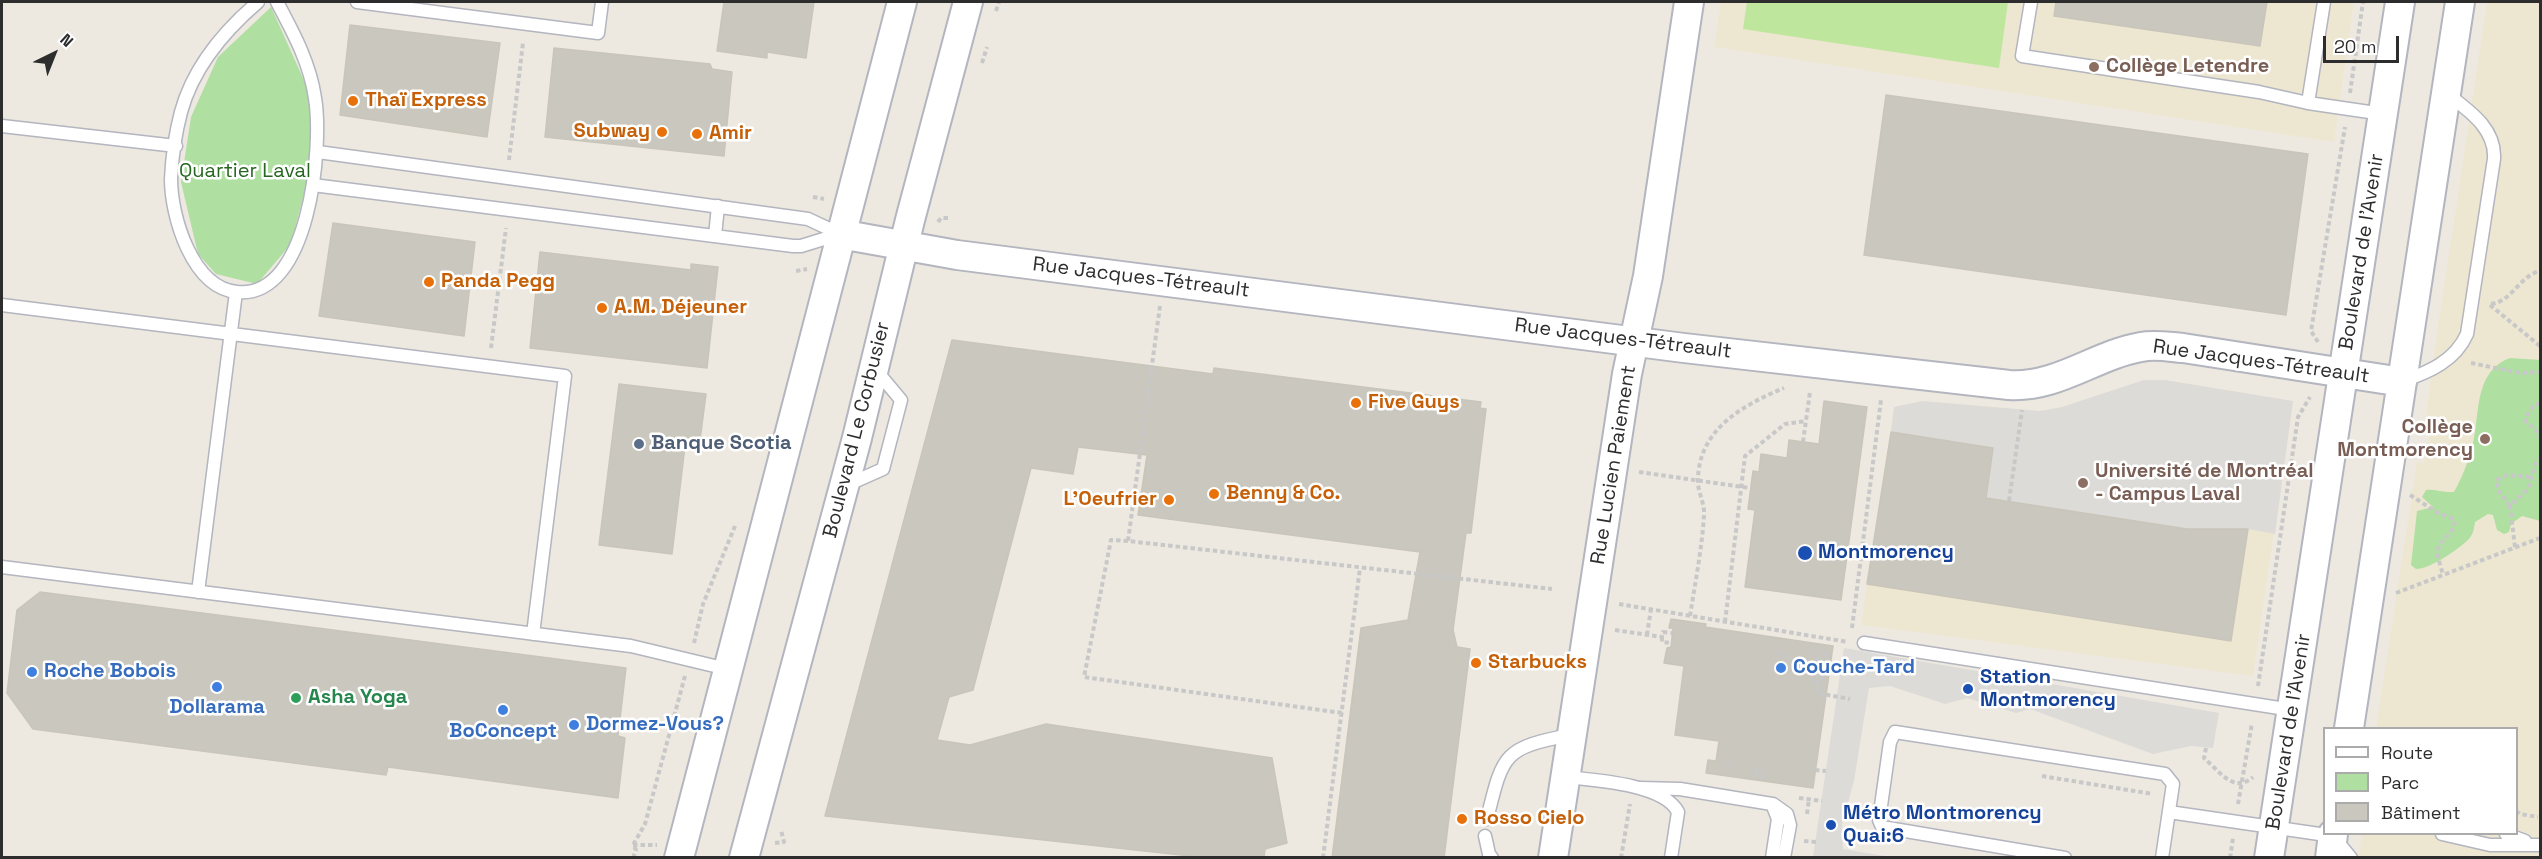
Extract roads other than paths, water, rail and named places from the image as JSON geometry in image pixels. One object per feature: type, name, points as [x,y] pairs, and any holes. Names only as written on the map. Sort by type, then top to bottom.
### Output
[{"type":"street","points":[[678,858],[902,2]]},
{"type":"street","name":"Boulevard Le Corbusier","points":[[744,858],[844,486],[968,2]]},
{"type":"street","name":"Rue Lucien Paiement","points":[[1553,858],[1570,735],[1634,341],[1648,276],[1689,2]]},
{"type":"street","name":"Boulevard de l'Avenir","points":[[2269,858],[2400,2]]},
{"type":"street","points":[[2349,727],[2460,2]]},
{"type":"street","name":"Rue Jacques-Tétreault","points":[[840,234],[904,246],[1634,341],[2022,386],[2048,382],[2121,352],[2149,346],[2183,348],[2402,382]]},
{"type":"lane","points":[[258,2],[210,51],[181,112],[171,180],[178,221],[186,247],[199,270],[214,282],[236,292],[259,288],[278,274],[296,247],[305,223],[318,152],[316,100],[310,73],[298,42],[277,2]]},
{"type":"lane","points":[[357,2],[598,33],[602,2]]},
{"type":"lane","points":[[2031,2],[2022,56],[2259,92],[2308,103],[2382,114]]},
{"type":"lane","points":[[2308,103],[2324,2]]},
{"type":"lane","points":[[2402,382],[2429,372],[2444,362],[2463,344],[2467,334],[2494,159],[2488,133],[2480,121],[2446,92]]},
{"type":"lane","points":[[2,126],[176,146]]},
{"type":"lane","points":[[318,152],[808,219],[840,234]]},
{"type":"lane","points":[[313,185],[801,246],[840,234]]},
{"type":"lane","points":[[715,236],[718,206]]},
{"type":"lane","points":[[198,592],[236,292]]},
{"type":"lane","points":[[2,305],[565,376],[533,634]]},
{"type":"lane","points":[[2,567],[642,648],[727,669]]},
{"type":"lane","points":[[1864,643],[2292,710]]},
{"type":"lane","points":[[2065,858],[1882,827],[1879,820],[1890,742],[1895,732],[2166,774],[2173,784],[2162,858]]},
{"type":"lane","points":[[1487,819],[1498,771],[1512,752],[1530,743],[1570,735]]},
{"type":"lane","points":[[1565,777],[1640,788],[1669,788],[1772,804],[1787,814],[1790,825],[1784,858]]},
{"type":"lane","points":[[1640,788],[1668,800],[1678,812],[1671,858]]},
{"type":"lane","points":[[1772,804],[1779,819],[1772,858]]},
{"type":"lane","points":[[2169,812],[2274,826],[2333,840],[2351,858]]},
{"type":"lane","points":[[2447,835],[2490,844],[2535,844]]},
{"type":"lane","points":[[2509,835],[2535,844]]},
{"type":"lane","points":[[1485,836],[1492,858]]},
{"type":"place","name":"Collège Letendre","points":[[2094,67]]},
{"type":"place","name":"Thaï Express","points":[[353,101]]},
{"type":"place","name":"Subway","points":[[662,132]]},
{"type":"place","name":"Amir","points":[[697,134]]},
{"type":"place","name":"Panda Pegg","points":[[429,282]]},
{"type":"place","name":"A.M. Déjeuner","points":[[602,308]]},
{"type":"place","name":"Five Guys","points":[[1356,403]]},
{"type":"place","name":"Collège Montmorency","points":[[2485,439]]},
{"type":"place","name":"Banque Scotia","points":[[639,444]]},
{"type":"place","name":"Université de Montréal - Campus Laval","points":[[2083,483]]},
{"type":"place","name":"Benny & Co.","points":[[1214,494]]},
{"type":"place","name":"L'Oeufrier","points":[[1169,500]]},
{"type":"place","name":"Montmorency","points":[[1805,553]]},
{"type":"place","name":"Starbucks","points":[[1476,663]]},
{"type":"place","name":"Couche-Tard","points":[[1781,668]]},
{"type":"place","name":"Roche Bobois","points":[[32,672]]},
{"type":"place","name":"Dollarama","points":[[217,687]]},
{"type":"place","name":"Station Montmorency","points":[[1968,689]]},
{"type":"place","name":"Asha Yoga","points":[[296,698]]},
{"type":"place","name":"BoConcept","points":[[503,710]]},
{"type":"place","name":"Dormez-Vous?","points":[[574,725]]},
{"type":"place","name":"Rosso Cielo","points":[[1462,819]]},
{"type":"place","name":"Métro Montmorency Quai:6","points":[[1831,825]]},
{"type":"park label","name":"Quartier Laval","points":[[245,172]]}]
